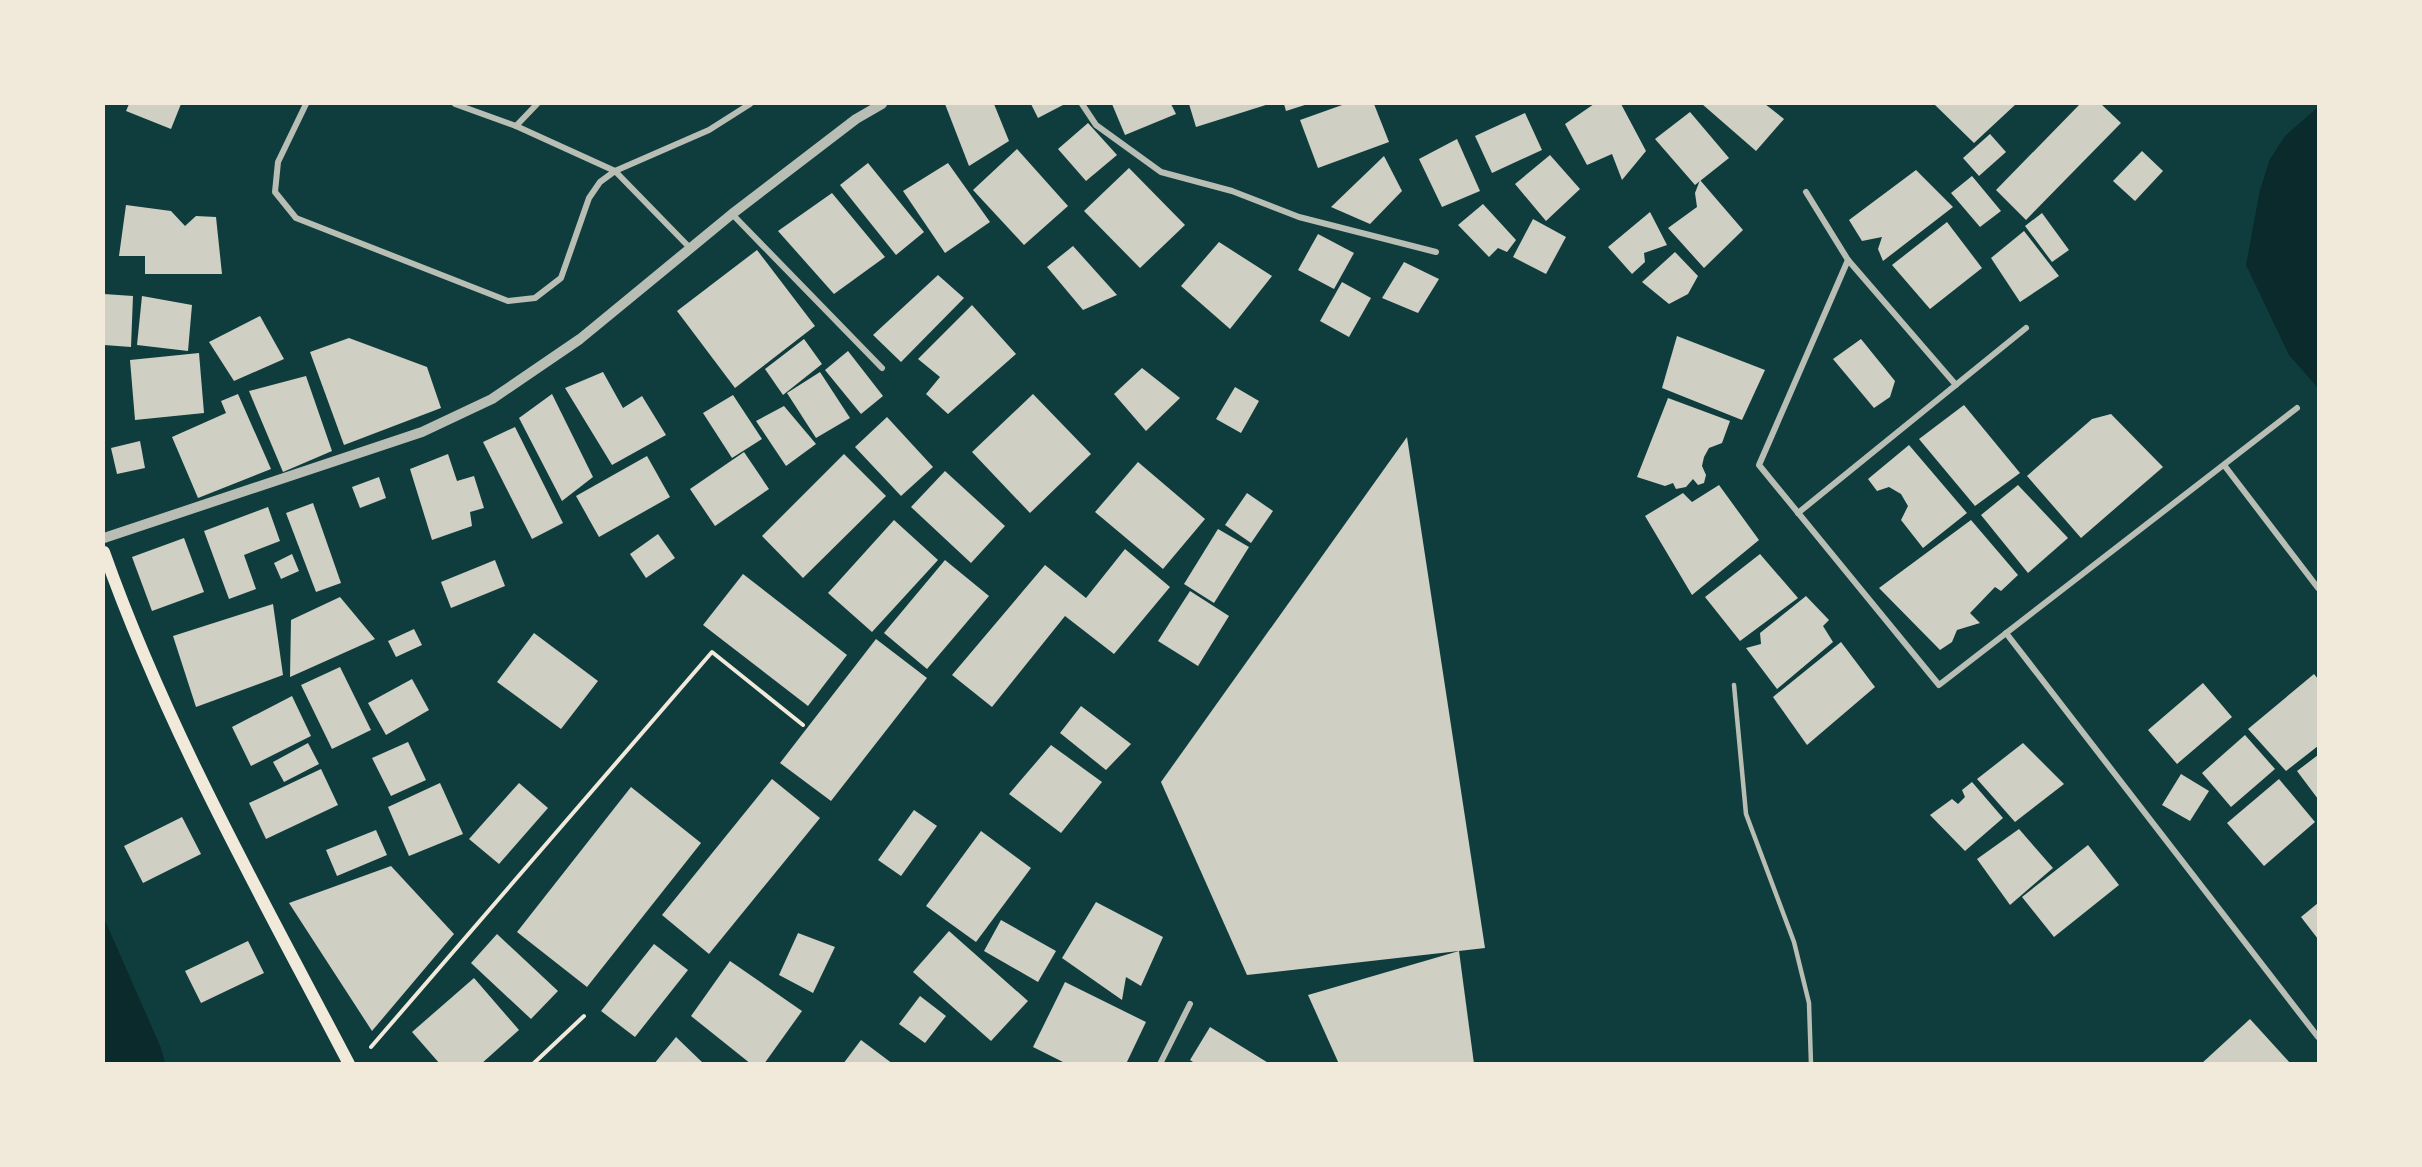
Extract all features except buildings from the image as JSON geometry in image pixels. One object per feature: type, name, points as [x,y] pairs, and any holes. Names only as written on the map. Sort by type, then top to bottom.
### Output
[{"type":"main road","points":[[104,552],[126,615],[161,697],[349,1064]]},
{"type":"street","points":[[306,104],[278,162],[275,192],[296,218],[508,302],[535,298],[561,278],[589,198],[600,182],[615,171],[710,130],[750,104]]},
{"type":"street","points":[[455,104],[516,126],[615,171],[691,249]]},
{"type":"street","points":[[516,126],[537,104]]},
{"type":"street","points":[[104,538],[422,432],[492,399],[580,339],[732,214],[856,119],[882,104]]},
{"type":"street","points":[[1082,104],[1096,125],[1161,172],[1232,191],[1299,217],[1436,252]]},
{"type":"street","points":[[1806,192],[1848,260],[1956,385]]},
{"type":"street","points":[[732,214],[882,368]]},
{"type":"street","points":[[1848,260],[1759,465],[1938,685],[2297,408]]},
{"type":"street","points":[[1798,513],[2026,328]]},
{"type":"street","points":[[2224,465],[2319,588]]},
{"type":"street","points":[[2006,633],[2319,1037]]},
{"type":"street","points":[[1160,1064],[1190,1004]]},
{"type":"lane","points":[[1734,685],[1746,813],[1794,942],[1809,1003],[1811,1064]]},
{"type":"path","points":[[365,1054],[712,652],[803,725]]},
{"type":"path","points":[[533,1064],[584,1016]]},
{"type":"water","points":[[2318,107],[2318,388],[2289,355],[2246,265],[2260,190],[2270,159],[2285,136]]},
{"type":"water","points":[[104,918],[161,1048],[165,1063],[104,1063]]}]
